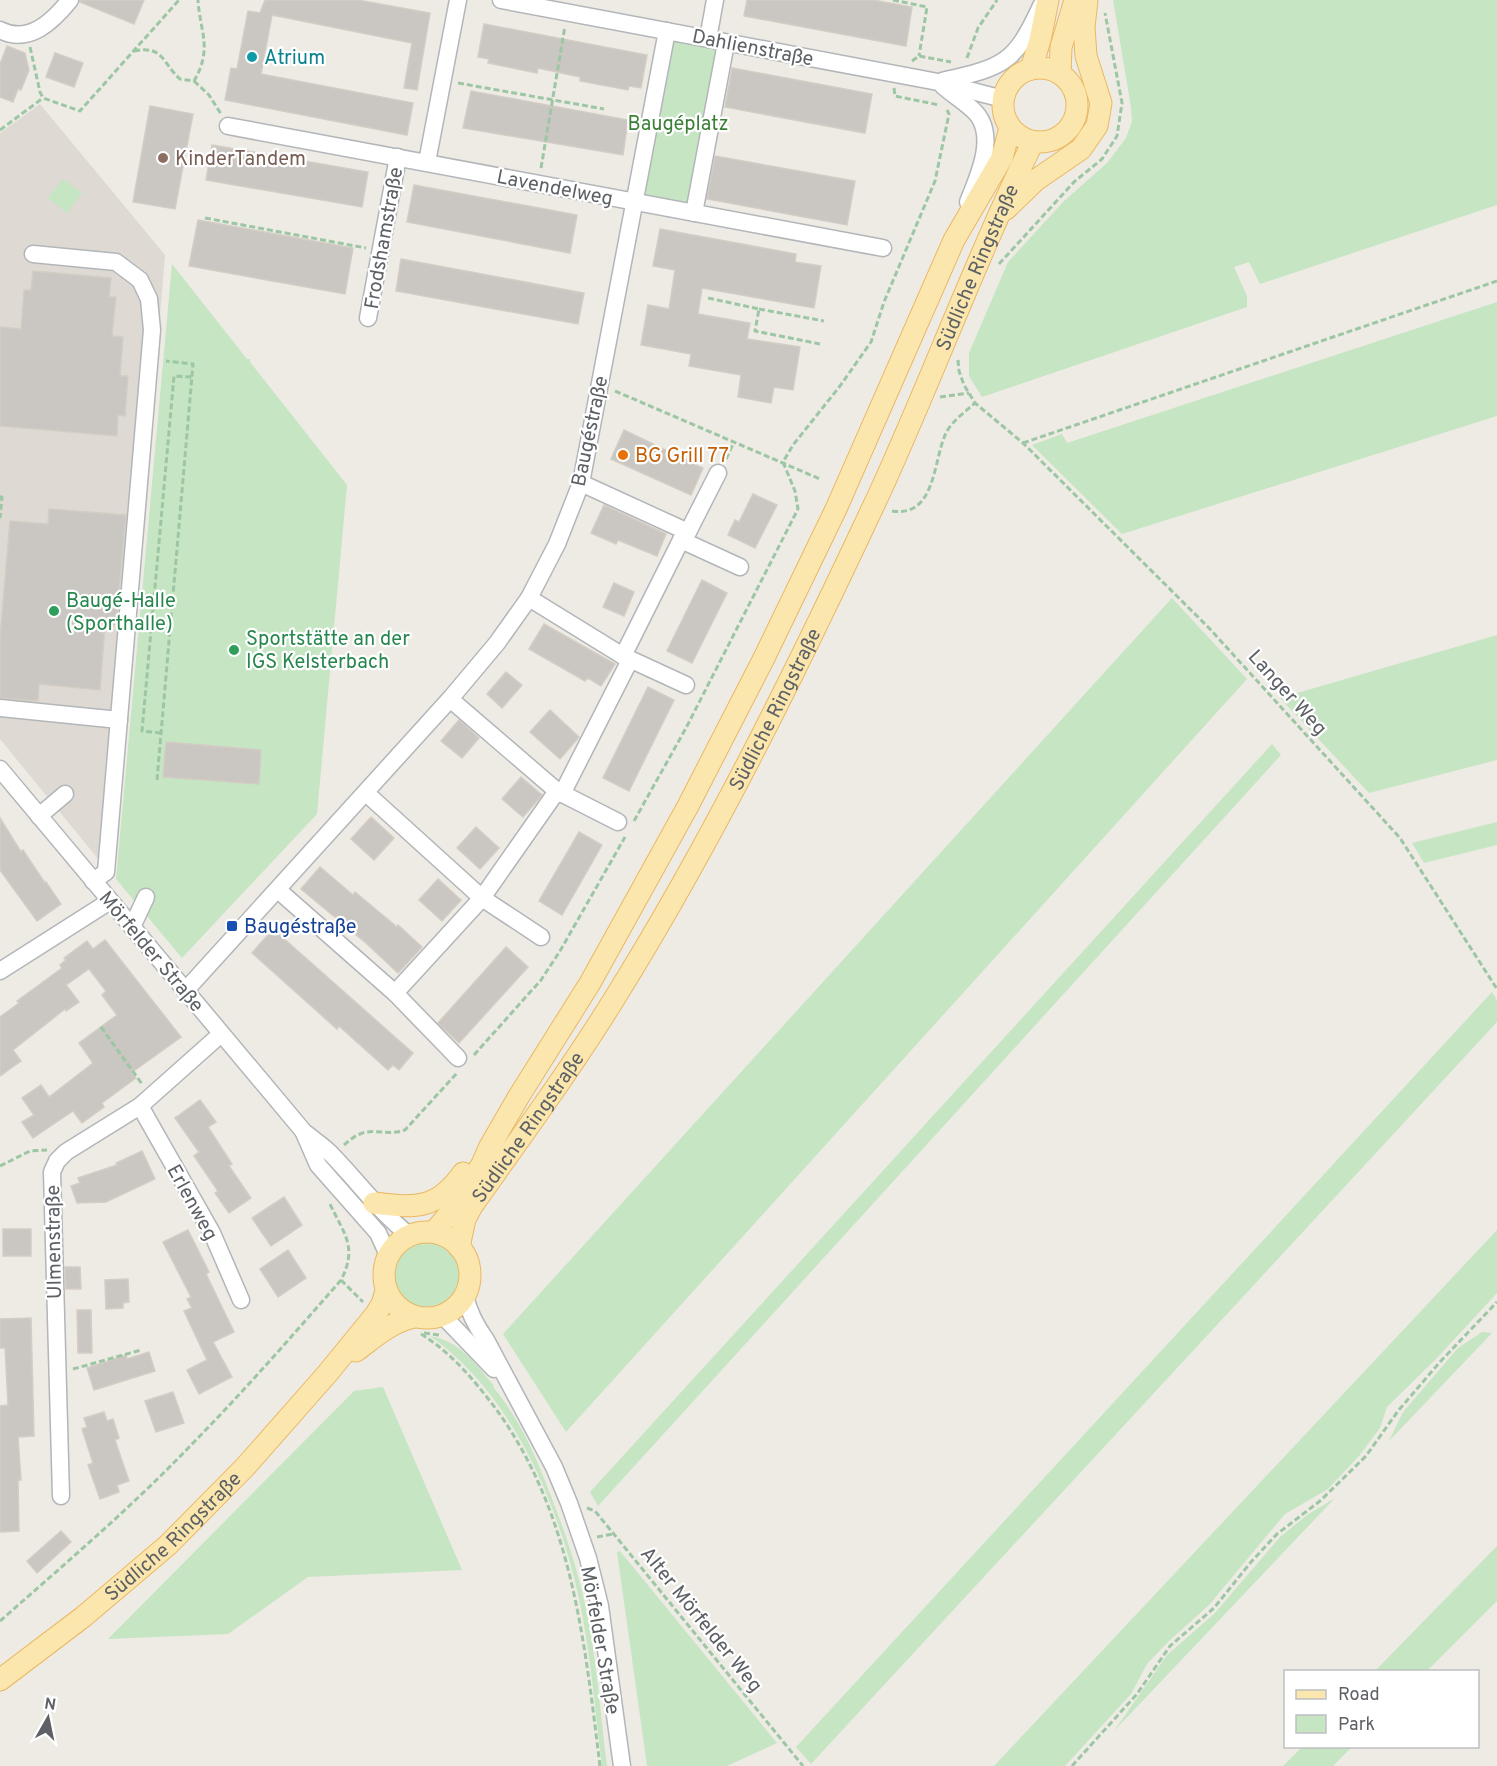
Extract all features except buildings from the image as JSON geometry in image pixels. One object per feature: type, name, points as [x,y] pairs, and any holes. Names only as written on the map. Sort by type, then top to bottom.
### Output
[{"type":"main road","points":[[1031,69],[1040,40],[1046,0]]},
{"type":"main road","points":[[1059,74],[1061,47],[1075,0]]},
{"type":"main road","points":[[997,218],[1036,180],[1081,149],[1097,126],[1101,103],[1086,56],[1084,27],[1096,5]]},
{"type":"main road","points":[[1003,99],[1007,87],[1016,77],[1031,69],[1045,68],[1059,74],[1071,84],[1076,96],[1077,106],[1074,119],[1060,137],[1045,142],[1033,142],[1018,135],[1010,128]]},
{"type":"main road","name":"Südliche Ringstraße","points":[[434,1232],[455,1207],[482,1164],[489,1148],[590,983],[725,735],[841,499],[954,240],[1002,158],[1010,128],[1003,115],[1003,99]]},
{"type":"main road","name":"Südliche Ringstraße","points":[[459,1247],[465,1219],[472,1206],[572,1064],[615,998],[696,857],[809,640],[881,488],[997,218],[1033,142]]},
{"type":"main road","points":[[374,1203],[404,1206],[423,1204],[444,1196],[469,1165],[489,1148]]},
{"type":"main road","points":[[388,1255],[397,1243],[409,1235],[421,1232],[434,1232],[448,1237],[459,1247],[470,1270],[469,1283],[465,1296],[452,1311],[442,1316]]},
{"type":"main road","name":"Südliche Ringstraße","points":[[0,1680],[83,1617],[168,1545],[245,1467],[327,1374],[376,1314],[386,1291],[383,1279],[388,1255]]},
{"type":"main road","points":[[386,1291],[397,1307],[416,1325]]},
{"type":"main road","name":"Südliche Ringstraße","points":[[327,1374],[400,1320],[416,1325],[442,1316]]},
{"type":"street","points":[[0,30],[6,33],[27,33],[46,26],[70,0]]},
{"type":"street","points":[[427,162],[458,0]]},
{"type":"street","name":"Dahlienstraße","points":[[501,0],[938,82],[1003,99]]},
{"type":"street","points":[[708,39],[715,0]]},
{"type":"street","points":[[938,82],[987,71],[1005,60],[1019,48],[1046,0]]},
{"type":"street","points":[[634,202],[667,31]]},
{"type":"street","points":[[694,213],[726,43]]},
{"type":"street","name":"Südliche Ringstraße","points":[[938,82],[976,113],[984,129],[984,148],[980,171],[954,240]]},
{"type":"street","name":"Lavendelweg","points":[[228,126],[882,248]]},
{"type":"street","name":"Frodshamstraße","points":[[368,318],[398,157]]},
{"type":"street","name":"Baugéstraße","points":[[185,991],[450,699],[497,643],[529,598],[557,544],[581,483],[634,202]]},
{"type":"street","points":[[33,254],[116,262],[140,280],[149,299],[152,330],[106,872],[93,881]]},
{"type":"street","points":[[395,993],[482,898],[560,793],[718,473]]},
{"type":"street","points":[[581,483],[740,567]]},
{"type":"street","points":[[529,598],[626,658],[686,685]]},
{"type":"street","points":[[450,699],[560,793],[618,822]]},
{"type":"street","points":[[0,708],[72,721],[119,720]]},
{"type":"street","name":"Mörfelder Straße","points":[[0,769],[304,1132],[332,1154],[391,1221],[409,1235]]},
{"type":"street","points":[[366,793],[482,898],[541,937]]},
{"type":"street","points":[[39,816],[65,794]]},
{"type":"street","points":[[278,890],[395,993],[463,1061]]},
{"type":"street","points":[[132,927],[146,897]]},
{"type":"street","points":[[0,971],[110,901]]},
{"type":"street","name":"Ulmenstraße","points":[[61,1496],[52,1172],[57,1161],[66,1152],[146,1101],[221,1034]]},
{"type":"street","name":"Erlenweg","points":[[146,1101],[212,1233],[241,1300]]},
{"type":"street","name":"Mörfelder Straße","points":[[304,1132],[318,1165],[378,1233],[388,1255]]},
{"type":"street","name":"Mörfelder Straße","points":[[465,1296],[468,1311],[529,1418],[569,1503],[588,1558],[600,1606],[622,1766]]},
{"type":"street","name":"Mörfelder Straße","points":[[442,1316],[489,1362],[510,1387]]},
{"type":"path","points":[[27,33],[43,98],[80,111],[179,0]]},
{"type":"path","points":[[194,81],[203,63],[205,52],[198,0]]},
{"type":"path","points":[[893,0],[927,7],[919,56]]},
{"type":"path","points":[[966,62],[978,28],[997,0]]},
{"type":"path","points":[[995,268],[1074,182],[1102,159],[1117,136],[1122,102],[1096,5]]},
{"type":"path","points":[[538,184],[568,13]]},
{"type":"path","points":[[134,51],[144,49],[158,53],[180,79],[194,81],[214,102],[228,126]]},
{"type":"path","points":[[783,462],[793,445],[840,386],[871,342],[884,302],[935,181],[949,114],[946,108],[895,96],[898,68],[919,56],[954,62]]},
{"type":"path","points":[[442,80],[604,109]]},
{"type":"path","points":[[0,130],[43,98]]},
{"type":"path","points":[[206,218],[381,250]]},
{"type":"path","points":[[1023,443],[1497,281]]},
{"type":"path","points":[[708,298],[824,321]]},
{"type":"path","points":[[759,309],[755,331],[820,344]]},
{"type":"path","points":[[887,510],[899,512],[910,510],[921,502],[933,480],[947,431],[975,403],[959,371],[959,351]]},
{"type":"path","points":[[149,360],[193,364],[157,780]]},
{"type":"path","points":[[161,733],[141,731],[162,484],[174,376],[192,377]]},
{"type":"path","points":[[599,385],[820,479]]},
{"type":"path","points":[[920,399],[969,393]]},
{"type":"path","name":"Langer Weg","points":[[975,403],[988,411],[1023,443],[1209,628],[1400,838],[1497,989]]},
{"type":"path","points":[[718,473],[735,442]]},
{"type":"path","points":[[332,1154],[358,1134],[367,1132],[394,1134],[405,1130],[463,1061],[541,980],[560,951],[686,728],[798,509],[795,491],[783,462]]},
{"type":"path","points":[[0,497],[2,497],[0,518]]},
{"type":"path","points":[[101,1027],[146,1101]]},
{"type":"path","points":[[0,1166],[30,1151],[66,1152]]},
{"type":"path","points":[[0,1622],[114,1521],[194,1443],[268,1364],[341,1280],[348,1266],[350,1252],[344,1233],[328,1201]]},
{"type":"path","points":[[1072,1766],[1137,1694],[1170,1646],[1214,1608],[1277,1534],[1320,1501],[1366,1456],[1398,1411],[1439,1363],[1497,1302]]},
{"type":"path","points":[[416,1325],[472,1378],[510,1429],[534,1471],[564,1549],[576,1597],[600,1766]]},
{"type":"path","points":[[57,1373],[141,1350]]},
{"type":"path","name":"Alter Mörfelder Weg","points":[[569,1503],[595,1511],[803,1766]]},
{"type":"shaded area","points":[[40,104],[165,255],[113,877],[0,739],[0,133]]},
{"type":"green space","points":[[1113,0],[1497,0],[1497,205],[1260,284],[1249,262],[1234,267],[1247,296],[1247,307],[982,397],[969,376],[969,353],[1008,262],[1064,201],[1107,163],[1126,138],[1132,121]]},
{"type":"green space","name":"Baugéplatz","points":[[657,38],[729,51],[699,208],[628,194]]},
{"type":"green space","points":[[63,179],[82,193],[67,213],[48,198]]},
{"type":"green space","name":"Sportstätte an der IGS Kelsterbach","points":[[172,264],[247,359],[250,359],[250,362],[347,485],[317,814],[182,958],[116,879]]},
{"type":"green space","points":[[1497,302],[1497,416],[1122,534],[1032,445],[1062,434],[1067,443]]},
{"type":"green space","points":[[1172,598],[1247,679],[566,1432],[503,1334]]},
{"type":"green space","points":[[1497,635],[1497,760],[1369,793],[1280,698]]},
{"type":"green space","points":[[1272,744],[1281,755],[598,1506],[590,1492]]},
{"type":"green space","points":[[1497,822],[1497,845],[1424,863],[1412,843]]},
{"type":"green space","points":[[1492,992],[1497,1000],[1497,1022],[811,1764],[796,1747]]},
{"type":"green space","points":[[1497,1230],[1497,1293],[1436,1359],[1387,1407],[1380,1428],[1359,1456],[1328,1489],[1285,1514],[1209,1605],[1147,1664],[1131,1694],[1065,1766],[994,1766]]},
{"type":"green space","points":[[420,1241],[434,1241],[446,1246],[456,1256],[461,1275],[456,1294],[446,1304],[434,1309],[420,1309],[408,1304],[398,1294],[393,1282],[393,1268],[398,1256],[408,1246]]},
{"type":"green space","points":[[1482,1332],[1492,1333],[1389,1441],[1403,1412],[1458,1348]]},
{"type":"green space","points":[[430,1336],[459,1348],[494,1386],[518,1424],[544,1477],[568,1542],[587,1612],[607,1766],[602,1766],[590,1662],[579,1599],[559,1526],[545,1489],[508,1420],[485,1388],[459,1360]]},
{"type":"green space","points":[[383,1387],[462,1570],[308,1577],[228,1634],[108,1639],[354,1391]]},
{"type":"green space","points":[[1335,1498],[1114,1731],[1167,1655],[1214,1614],[1280,1537],[1307,1515]]},
{"type":"green space","points":[[1497,1546],[1497,1601],[1428,1670],[1376,1670]]},
{"type":"green space","points":[[620,1551],[777,1743],[727,1766],[647,1766],[617,1552]]},
{"type":"green space","points":[[1301,1748],[1351,1748],[1333,1766],[1283,1766]]},
{"type":"place","name":"Atrium","points":[[252,57]]},
{"type":"place","name":"KinderTandem","points":[[163,158]]},
{"type":"place","name":"BG Grill 77","points":[[623,455]]},
{"type":"place","name":"Baugé-Halle (Sporthalle)","points":[[54,611]]},
{"type":"place","name":"Sportstätte an der IGS Kelsterbach","points":[[234,650]]},
{"type":"place","name":"Baugéstraße","points":[[232,926]]}]
